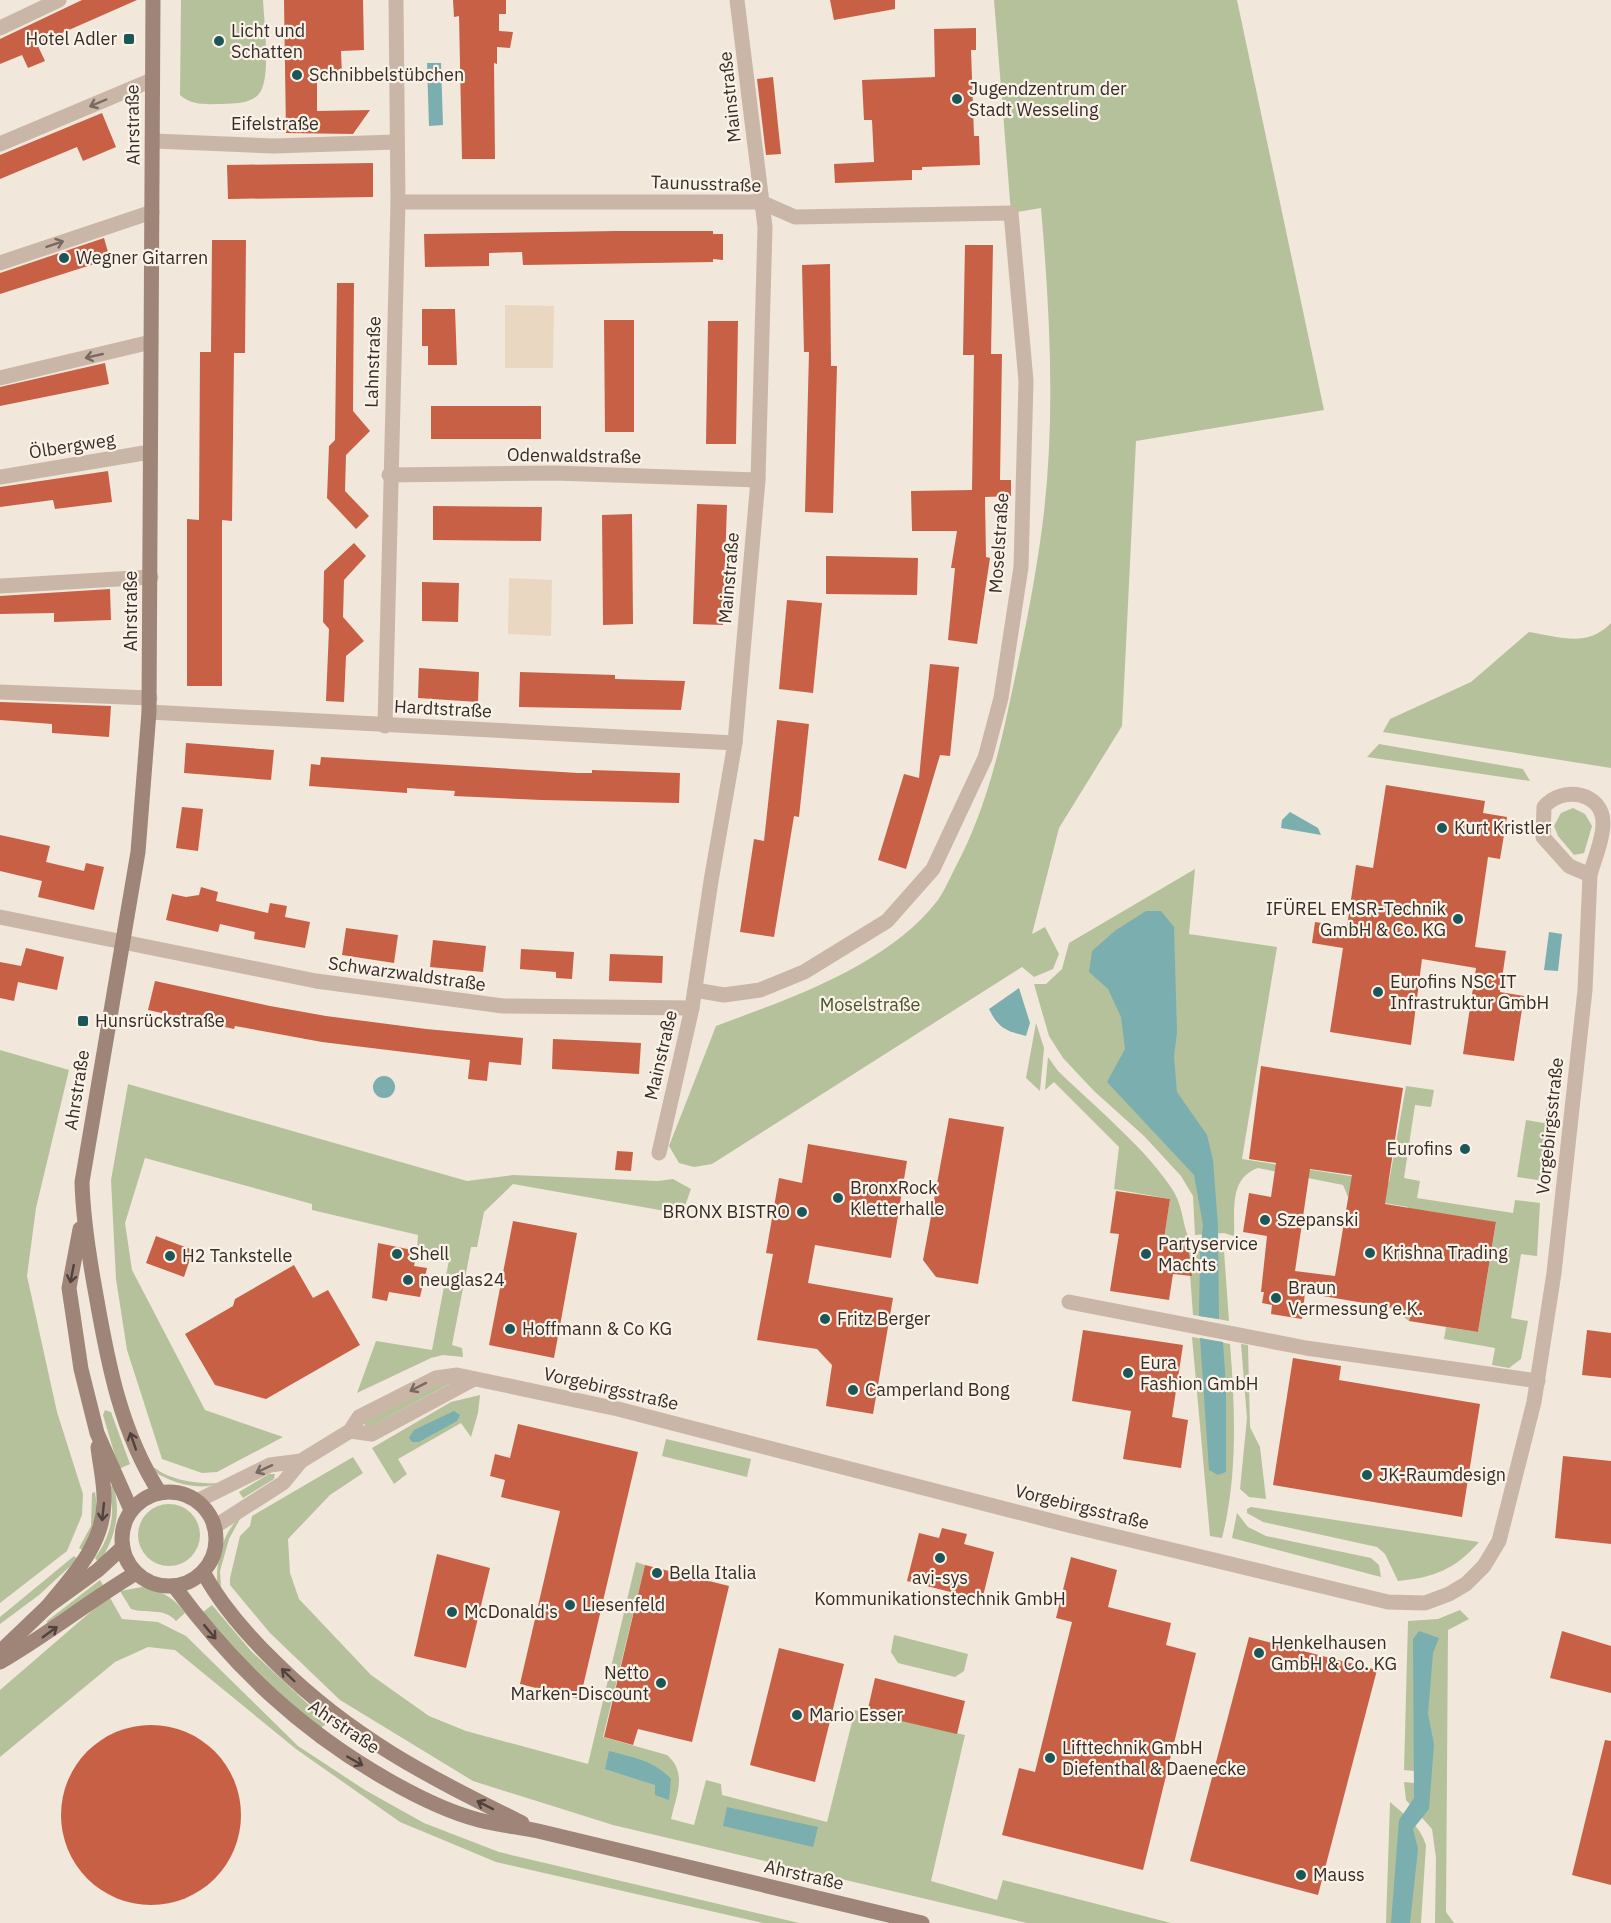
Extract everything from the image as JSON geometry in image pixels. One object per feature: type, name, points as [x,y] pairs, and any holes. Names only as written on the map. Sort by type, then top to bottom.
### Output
[{"type":"main road","name":"Ahrstraße","points":[[153,0],[150,705],[138,852],[82,1182],[82,1217],[109,1369],[141,1463],[160,1493]]},
{"type":"main road","name":"Ahrstraße","points":[[82,1217],[69,1288],[81,1369],[97,1432],[131,1510]]},
{"type":"main road","points":[[0,1652],[47,1607],[88,1556],[101,1530],[105,1502],[97,1432]]},
{"type":"main road","points":[[160,1493],[186,1495],[197,1501],[208,1513],[214,1527],[213,1556],[203,1572],[174,1586],[156,1584],[136,1573],[128,1562],[123,1547],[125,1523],[131,1510],[147,1497],[160,1493]]},
{"type":"main road","points":[[47,1607],[98,1570],[123,1547]]},
{"type":"main road","name":"Ahrstraße","points":[[203,1572],[216,1595],[253,1641],[312,1699],[364,1738],[420,1772],[538,1831]]},
{"type":"main road","points":[[0,1662],[40,1638],[105,1591],[136,1573]]},
{"type":"main road","name":"Ahrstraße","points":[[174,1586],[234,1661],[296,1719],[347,1756],[413,1794],[478,1820],[538,1831],[922,1923]]},
{"type":"street","points":[[0,28],[60,0]]},
{"type":"street","name":"Lahnstraße","points":[[386,726],[389,475],[398,202],[396,0]]},
{"type":"street","name":"Mainstraße","points":[[659,1153],[692,1008],[735,742],[758,480],[765,227],[737,0]]},
{"type":"street","points":[[0,144],[152,80]]},
{"type":"street","name":"Eifelstraße","points":[[154,141],[273,146],[396,142]]},
{"type":"street","name":"Taunusstraße","points":[[398,202],[761,202],[795,217],[1011,213]]},
{"type":"street","points":[[0,263],[152,212]]},
{"type":"street","name":"Moselstraße","points":[[695,990],[724,995],[760,990],[804,972],[887,921],[933,869],[985,758],[1001,698],[1021,567],[1026,381],[1011,213]]},
{"type":"street","points":[[0,378],[151,342]]},
{"type":"street","name":"Ölbergweg","points":[[0,477],[150,452]]},
{"type":"street","name":"Odenwaldstraße","points":[[389,475],[555,473],[758,480]]},
{"type":"street","points":[[0,586],[151,577]]},
{"type":"street","name":"Hardtstraße","points":[[0,692],[386,726],[735,742]]},
{"type":"street","name":"Vorgebirgsstraße","points":[[214,1527],[283,1483],[301,1461],[350,1431],[359,1417],[436,1378],[457,1375],[618,1409],[1064,1524],[1404,1604],[1425,1603],[1449,1594],[1466,1584],[1484,1566],[1496,1546],[1518,1470],[1538,1381],[1554,1273],[1585,990],[1590,875],[1604,825],[1601,811],[1590,799],[1572,793],[1561,794],[1544,807],[1543,837],[1551,849],[1569,866],[1590,875]]},
{"type":"street","points":[[0,917],[121,942]]},
{"type":"street","name":"Schwarzwaldstraße","points":[[121,942],[316,981],[503,1006],[692,1008]]},
{"type":"street","points":[[1069,1302],[1306,1348],[1538,1381]]},
{"type":"street","name":"Vorgebirgsstraße","points":[[197,1501],[270,1465],[301,1461]]},
{"type":"green space","points":[[181,0],[263,0],[266,65],[265,77],[258,95],[246,102],[206,104],[195,103],[180,95]]},
{"type":"green space","points":[[994,0],[1237,0],[1324,410],[1136,441],[1122,726],[1059,828],[1032,934],[1045,927],[1059,954],[1053,969],[1034,977],[1022,967],[712,1164],[694,1167],[679,1163],[669,1146],[716,1026],[775,1004],[836,977],[892,944],[917,923],[938,900],[964,851],[987,792],[998,752],[1027,619],[1042,528],[1049,448],[1050,368],[1041,208],[1011,213]]},
{"type":"green space","points":[[1611,623],[1611,768],[1383,732],[1390,719],[1471,682],[1529,632],[1562,638],[1583,638],[1602,631]]},
{"type":"green space","points":[[1379,744],[1523,769],[1530,781],[1367,757]]},
{"type":"green space","points":[[1573,808],[1585,814],[1592,826],[1584,853],[1574,855],[1558,836],[1554,826],[1561,813]]},
{"type":"green space","points":[[1195,869],[1189,934],[1277,947],[1242,1159],[1389,1182],[1406,1086],[1434,1090],[1431,1107],[1415,1105],[1404,1178],[1420,1181],[1417,1198],[1513,1213],[1515,1200],[1540,1203],[1537,1256],[1521,1254],[1511,1318],[1528,1321],[1521,1359],[1509,1368],[1492,1365],[1495,1348],[1444,1339],[1446,1327],[1478,1332],[1496,1223],[1427,1211],[1409,1321],[1391,1308],[1408,1207],[1348,1197],[1343,1185],[1258,1168],[1242,1179],[1238,1187],[1234,1206],[1234,1236],[1224,1233],[1195,1235],[1193,1196],[1181,1176],[1144,1136],[1094,1091],[1063,1058],[1049,1036],[1034,984],[1046,984],[1062,969],[1069,943]]},
{"type":"green space","points":[[1036,1023],[1044,1048],[1040,1091],[1026,1078]]},
{"type":"green space","points":[[0,1050],[69,1070],[36,1208],[27,1276],[57,1412],[83,1494],[82,1515],[67,1551],[0,1603]]},
{"type":"green space","points":[[1048,1057],[1058,1071],[1135,1144],[1163,1176],[1180,1205],[1186,1232],[1192,1244],[1224,1251],[1229,1321],[1193,1315],[1188,1246],[1164,1239],[1170,1199],[1114,1189],[1119,1147],[1054,1082],[1045,1090]]},
{"type":"green space","points":[[128,1084],[467,1181],[513,1175],[658,1181],[673,1179],[691,1189],[682,1214],[513,1184],[484,1212],[477,1247],[471,1247],[452,1345],[462,1348],[463,1357],[443,1355],[431,1358],[357,1393],[376,1341],[432,1350],[450,1255],[417,1251],[418,1235],[312,1210],[312,1204],[145,1158],[125,1223],[132,1270],[205,1410],[283,1437],[217,1472],[202,1473],[162,1459],[127,1350],[116,1279],[111,1180]]},
{"type":"green space","points":[[1547,1105],[1555,1106],[1544,1181],[1517,1177],[1526,1120],[1544,1123]]},
{"type":"green space","points":[[1192,1337],[1230,1344],[1234,1417],[1233,1466],[1222,1538],[1210,1536]]},
{"type":"green space","points":[[1241,1344],[1248,1345],[1250,1427],[1260,1447],[1266,1499],[1249,1497],[1240,1489],[1247,1418]]},
{"type":"green space","points":[[456,1380],[368,1428],[363,1423],[435,1383]]},
{"type":"green space","points":[[480,1395],[478,1413],[471,1437],[461,1423],[398,1459],[407,1474],[394,1484],[372,1448],[451,1402]]},
{"type":"green space","points":[[105,1410],[111,1412],[130,1464],[119,1469],[103,1415]]},
{"type":"green space","points":[[666,1439],[751,1459],[747,1477],[662,1456]]},
{"type":"green space","points":[[353,1457],[363,1473],[330,1495],[288,1539],[290,1573],[299,1599],[371,1675],[429,1716],[466,1731],[588,1764],[636,1562],[645,1565],[603,1737],[667,1755],[673,1762],[677,1769],[679,1785],[671,1819],[694,1825],[706,1780],[721,1784],[722,1795],[827,1822],[855,1710],[965,1735],[931,1881],[997,1900],[1003,1880],[1171,1923],[1027,1923],[613,1825],[473,1781],[340,1700],[270,1633],[230,1585],[240,1536],[250,1526],[252,1516]]},
{"type":"green space","points":[[150,1468],[186,1481],[219,1483],[211,1486],[183,1484],[165,1478]]},
{"type":"green space","points":[[269,1474],[275,1474],[274,1479],[243,1498],[239,1492]]},
{"type":"green space","points":[[113,1485],[117,1515],[113,1535],[99,1563],[95,1558],[105,1541],[111,1524],[112,1506],[109,1487]]},
{"type":"green space","points":[[95,1492],[95,1522],[84,1551],[79,1548],[91,1526],[92,1493]]},
{"type":"green space","points":[[163,1504],[175,1504],[191,1513],[198,1523],[200,1535],[198,1547],[191,1557],[175,1566],[163,1566],[152,1561],[143,1552],[138,1541],[138,1529],[143,1518],[152,1509]]},
{"type":"green space","points":[[1251,1507],[1479,1542],[1462,1559],[1443,1570],[1422,1577],[1398,1581],[1385,1554],[1377,1547],[1263,1522],[1247,1513],[1247,1509]]},
{"type":"green space","points":[[1237,1513],[1248,1527],[1266,1536],[1371,1558],[1379,1565],[1381,1577],[1232,1538]]},
{"type":"green space","points":[[241,1517],[229,1539],[220,1571],[221,1588],[218,1589],[217,1571],[224,1540],[234,1523]]},
{"type":"green space","points":[[74,1556],[78,1559],[39,1595],[0,1624],[0,1617]]},
{"type":"green space","points":[[100,1580],[103,1585],[48,1626],[47,1621]]},
{"type":"green space","points":[[142,1587],[167,1596],[185,1613],[176,1621],[160,1612],[131,1609],[120,1591]]},
{"type":"green space","points":[[109,1596],[122,1619],[158,1622],[186,1636],[298,1746],[365,1790],[424,1823],[499,1852],[799,1923],[763,1923],[496,1862],[400,1822],[296,1749],[175,1650],[148,1647],[115,1662],[0,1757],[0,1690]]},
{"type":"green space","points":[[212,1605],[251,1651],[324,1719],[325,1725],[318,1729],[254,1674],[203,1612]]},
{"type":"green space","points":[[1460,1610],[1469,1619],[1448,1630],[1446,1912],[1454,1923],[1435,1923],[1436,1858],[1432,1829],[1406,1800],[1404,1782],[1414,1783],[1414,1771],[1404,1770],[1408,1621],[1438,1619]]},
{"type":"green space","points":[[894,1635],[968,1654],[964,1671],[955,1677],[898,1663],[891,1652]]},
{"type":"green space","points":[[1390,1802],[1416,1826],[1426,1845],[1421,1923],[1386,1923]]},
{"type":"shaded area","points":[[505,305],[554,306],[553,368],[505,368]]},
{"type":"shaded area","points":[[509,578],[552,580],[551,636],[508,634]]},
{"type":"water","points":[[427,63],[441,63],[443,125],[429,126]]},
{"type":"water","points":[[1290,812],[1318,828],[1321,835],[1281,828],[1282,820]]},
{"type":"water","points":[[1146,911],[1161,911],[1174,927],[1177,1032],[1174,1057],[1177,1092],[1207,1135],[1213,1160],[1218,1226],[1219,1319],[1199,1316],[1203,1225],[1194,1175],[1107,1082],[1125,1049],[1121,1017],[1108,989],[1089,972],[1092,951],[1116,930]]},
{"type":"water","points":[[1549,932],[1562,934],[1558,971],[1544,970]]},
{"type":"water","points":[[1019,988],[1030,1023],[1026,1036],[1003,1028],[989,1009]]},
{"type":"water","points":[[384,1076],[392,1079],[395,1087],[392,1095],[384,1098],[376,1095],[373,1087],[376,1079]]},
{"type":"water","points":[[1200,1338],[1223,1342],[1226,1387],[1226,1472],[1218,1475],[1209,1470]]},
{"type":"water","points":[[454,1411],[460,1415],[457,1421],[419,1442],[412,1442],[409,1438],[414,1430]]},
{"type":"water","points":[[1419,1631],[1439,1638],[1433,1653],[1428,1714],[1434,1744],[1429,1809],[1413,1829],[1418,1849],[1410,1923],[1391,1923],[1399,1820],[1414,1798],[1413,1639]]},
{"type":"water","points":[[609,1751],[643,1760],[665,1773],[671,1779],[669,1800],[655,1795],[655,1785],[605,1769]]},
{"type":"water","points":[[727,1807],[818,1827],[813,1847],[723,1826]]},
{"type":"building","points":[[82,0],[137,0],[37,44],[45,61],[28,68],[22,55],[0,64],[0,39]]},
{"type":"building","points":[[284,0],[363,0],[364,50],[341,51],[342,76],[317,76],[317,111],[370,110],[353,134],[286,133]]},
{"type":"building","points":[[453,0],[506,0],[506,14],[499,14],[499,31],[513,32],[510,48],[497,47],[497,64],[494,63],[495,159],[462,159],[459,16],[454,17]]},
{"type":"building","points":[[830,0],[895,0],[895,9],[834,20]]},
{"type":"building","points":[[976,28],[976,50],[971,50],[974,136],[979,136],[980,165],[922,167],[922,170],[912,170],[912,180],[835,183],[834,164],[874,162],[872,120],[864,120],[862,80],[935,77],[934,29]]},
{"type":"building","points":[[773,77],[781,154],[766,155],[757,79]]},
{"type":"building","points":[[102,113],[116,147],[83,161],[77,147],[0,179],[0,155]]},
{"type":"building","points":[[373,163],[373,197],[228,199],[227,165]]},
{"type":"building","points":[[713,231],[713,234],[723,234],[723,260],[523,265],[522,252],[489,253],[489,266],[425,267],[424,234]]},
{"type":"building","points":[[104,238],[110,259],[0,294],[0,273]]},
{"type":"building","points":[[212,240],[246,240],[245,353],[234,353],[232,521],[222,520],[222,686],[187,686],[187,519],[199,520],[200,352],[211,352]]},
{"type":"building","points":[[965,245],[993,245],[991,354],[1002,354],[1000,480],[1011,480],[1011,496],[985,497],[986,557],[990,558],[977,644],[948,640],[955,568],[951,568],[957,531],[912,531],[911,491],[972,490],[974,355],[963,355]]},
{"type":"building","points":[[830,264],[831,366],[837,366],[833,513],[805,512],[809,352],[804,352],[802,265]]},
{"type":"building","points":[[337,283],[354,283],[353,411],[370,431],[346,455],[345,491],[369,516],[356,529],[327,498],[329,446],[335,440]]},
{"type":"building","points":[[422,309],[455,309],[457,365],[428,365],[428,346],[422,346]]},
{"type":"building","points":[[604,320],[634,320],[634,432],[605,432]]},
{"type":"building","points":[[708,321],[738,321],[736,444],[706,444]]},
{"type":"building","points":[[105,363],[109,384],[0,406],[0,387]]},
{"type":"building","points":[[431,406],[541,406],[541,439],[431,439]]},
{"type":"building","points":[[108,471],[112,502],[55,509],[53,500],[0,507],[0,487]]},
{"type":"building","points":[[697,504],[727,505],[723,625],[693,624]]},
{"type":"building","points":[[433,506],[542,507],[541,541],[433,540]]},
{"type":"building","points":[[632,514],[633,624],[603,625],[602,515]]},
{"type":"building","points":[[354,543],[366,556],[344,580],[343,617],[364,641],[346,656],[344,702],[326,701],[329,629],[323,622],[324,571]]},
{"type":"building","points":[[826,556],[918,558],[917,595],[826,594]]},
{"type":"building","points":[[422,582],[459,583],[458,622],[422,621]]},
{"type":"building","points":[[110,589],[111,620],[54,622],[54,613],[0,614],[0,596]]},
{"type":"building","points":[[787,600],[822,603],[813,693],[779,689]]},
{"type":"building","points":[[930,664],[959,667],[950,756],[940,755],[906,869],[878,860],[904,774],[919,778]]},
{"type":"building","points":[[419,668],[479,672],[478,702],[418,698]]},
{"type":"building","points":[[520,672],[615,675],[615,679],[685,681],[681,710],[519,707]]},
{"type":"building","points":[[0,702],[111,706],[109,737],[52,733],[52,724],[0,720]]},
{"type":"building","points":[[777,720],[809,724],[799,817],[794,816],[774,937],[740,932],[754,839],[764,841]]},
{"type":"building","points":[[186,743],[274,750],[271,780],[184,773]]},
{"type":"building","points":[[321,757],[578,773],[592,773],[592,770],[680,773],[679,803],[454,796],[455,791],[407,788],[407,793],[309,786],[311,764],[320,765]]},
{"type":"building","points":[[1386,785],[1485,801],[1483,813],[1507,817],[1500,859],[1488,857],[1475,947],[1506,951],[1500,992],[1524,996],[1514,1061],[1463,1054],[1476,968],[1422,959],[1411,1045],[1330,1032],[1343,948],[1312,943],[1315,922],[1347,927],[1356,865],[1373,868]]},
{"type":"building","points":[[182,807],[203,809],[198,851],[176,848]]},
{"type":"building","points":[[0,835],[50,846],[46,862],[84,871],[86,863],[104,867],[94,910],[38,897],[42,881],[0,871]]},
{"type":"building","points":[[201,887],[218,892],[216,901],[268,913],[270,903],[287,906],[285,917],[310,922],[305,948],[254,939],[255,932],[220,924],[218,932],[166,920],[172,894],[186,897],[199,895]]},
{"type":"building","points":[[346,928],[398,935],[394,963],[342,955]]},
{"type":"building","points":[[433,940],[486,946],[483,972],[430,967]]},
{"type":"building","points":[[26,948],[64,957],[57,990],[18,982],[14,1001],[0,998],[0,962],[21,966]]},
{"type":"building","points":[[521,949],[574,952],[572,979],[556,978],[556,972],[520,969]]},
{"type":"building","points":[[610,954],[663,956],[662,983],[609,981]]},
{"type":"building","points":[[155,981],[326,1016],[426,1029],[523,1038],[521,1065],[489,1062],[487,1081],[468,1079],[470,1060],[322,1042],[235,1026],[234,1029],[148,1010]]},
{"type":"building","points":[[553,1039],[641,1043],[639,1074],[552,1069]]},
{"type":"building","points":[[1261,1066],[1403,1088],[1385,1204],[1496,1222],[1478,1332],[1409,1321],[1411,1311],[1305,1293],[1302,1319],[1271,1314],[1272,1305],[1262,1303],[1264,1292],[1261,1292],[1267,1236],[1243,1232],[1249,1193],[1271,1197],[1276,1163],[1249,1159]],"holes":[[[1310,1169],[1352,1175],[1335,1276],[1295,1271]]]},
{"type":"building","points":[[949,1118],[1004,1127],[978,1284],[936,1277],[923,1260]]},
{"type":"building","points":[[808,1144],[907,1161],[891,1258],[815,1245],[808,1283],[893,1298],[873,1414],[826,1406],[832,1365],[817,1349],[757,1340],[773,1254],[766,1253],[779,1178],[802,1183]]},
{"type":"building","points":[[617,1151],[633,1152],[631,1171],[615,1170]]},
{"type":"building","name":"Partyservice Machts","points":[[1116,1191],[1170,1199],[1164,1239],[1178,1241],[1177,1245],[1188,1246],[1192,1276],[1173,1274],[1169,1300],[1110,1291],[1119,1234],[1110,1233]]},
{"type":"building","points":[[513,1221],[577,1233],[554,1358],[489,1345]]},
{"type":"building","points":[[156,1236],[193,1250],[184,1277],[146,1263]]},
{"type":"building","points":[[378,1243],[417,1251],[414,1266],[427,1268],[420,1297],[389,1292],[387,1301],[372,1298]]},
{"type":"building","points":[[294,1265],[313,1298],[328,1290],[360,1345],[266,1399],[215,1385],[185,1334],[233,1306],[235,1299]]},
{"type":"building","name":"Eura Fashion GmbH","points":[[1083,1330],[1183,1345],[1172,1417],[1188,1420],[1181,1468],[1123,1459],[1131,1411],[1072,1401]]},
{"type":"building","points":[[1587,1330],[1611,1333],[1611,1378],[1582,1375]]},
{"type":"building","points":[[1293,1358],[1341,1366],[1339,1380],[1480,1404],[1462,1517],[1273,1485]]},
{"type":"building","name":"Liesenfeld","points":[[518,1424],[638,1452],[580,1699],[520,1684],[560,1511],[501,1497],[505,1480],[490,1476],[495,1454],[510,1458]]},
{"type":"building","points":[[1563,1456],[1611,1461],[1611,1544],[1555,1538]]},
{"type":"building","points":[[942,1528],[967,1534],[964,1544],[994,1552],[982,1600],[907,1581],[919,1533],[939,1538]]},
{"type":"building","name":"McDonald's","points":[[437,1554],[490,1568],[466,1668],[414,1656]]},
{"type":"building","points":[[1071,1557],[1117,1570],[1108,1607],[1171,1623],[1166,1645],[1196,1653],[1143,1870],[1002,1835],[1019,1768],[1035,1772],[1072,1622],[1056,1618]]},
{"type":"building","name":"Netto Marken-Discount","points":[[645,1565],[729,1586],[692,1742],[638,1729],[633,1745],[604,1737]]},
{"type":"building","points":[[1562,1631],[1611,1646],[1611,1693],[1550,1678]]},
{"type":"building","points":[[1249,1637],[1377,1670],[1318,1895],[1190,1861]]},
{"type":"building","name":"Mario Esser","points":[[779,1648],[844,1664],[815,1782],[750,1765]]},
{"type":"building","points":[[875,1678],[965,1701],[957,1734],[867,1713]]},
{"type":"building","points":[[151,1725],[185,1732],[201,1740],[215,1751],[226,1765],[234,1781],[241,1815],[234,1849],[226,1865],[215,1879],[201,1890],[185,1898],[151,1905],[117,1898],[101,1890],[87,1879],[76,1865],[68,1849],[61,1815],[68,1781],[76,1765],[87,1751],[101,1740],[117,1732]]},
{"type":"building","points":[[1605,1740],[1611,1741],[1611,1885],[1572,1875]]},
{"type":"place","name":"Hotel Adler","points":[[129,39]]},
{"type":"place","name":"Licht und Schatten","points":[[219,41]]},
{"type":"place","name":"Schnibbelstübchen","points":[[297,75]]},
{"type":"place","name":"Jugendzentrum der Stadt Wesseling","points":[[957,99]]},
{"type":"place","name":"Wegner Gitarren","points":[[64,258]]},
{"type":"place","name":"Kurt Kristler","points":[[1442,828]]},
{"type":"place","name":"IFÜREL EMSR-Technik GmbH & Co. KG","points":[[1458,919]]},
{"type":"place","name":"Eurofins NSC IT Infrastruktur GmbH","points":[[1378,992]]},
{"type":"place","name":"Hunsrückstraße","points":[[83,1021]]},
{"type":"place","name":"Eurofins","points":[[1465,1149]]},
{"type":"place","name":"BronxRock Kletterhalle","points":[[838,1198]]},
{"type":"place","name":"BRONX BISTRO","points":[[802,1212]]},
{"type":"place","name":"Szepanski","points":[[1265,1220]]},
{"type":"place","name":"Krishna Trading","points":[[1370,1253]]},
{"type":"place","name":"Shell","points":[[397,1254]]},
{"type":"place","name":"Partyservice Machts","points":[[1146,1254]]},
{"type":"place","name":"H2 Tankstelle","points":[[170,1256]]},
{"type":"place","name":"neuglas24","points":[[408,1280]]},
{"type":"place","name":"Braun Vermessung e.K.","points":[[1276,1298]]},
{"type":"place","name":"Fritz Berger","points":[[825,1319]]},
{"type":"place","name":"Hoffmann & Co KG","points":[[510,1329]]},
{"type":"place","name":"Eura Fashion GmbH","points":[[1128,1373]]},
{"type":"place","name":"Camperland Bong","points":[[853,1390]]},
{"type":"place","name":"JK-Raumdesign","points":[[1367,1475]]},
{"type":"place","name":"avi-sys Kommunikationstechnik GmbH","points":[[940,1558]]},
{"type":"place","name":"Bella Italia","points":[[657,1573]]},
{"type":"place","name":"Liesenfeld","points":[[570,1605]]},
{"type":"place","name":"McDonald's","points":[[452,1612]]},
{"type":"place","name":"Henkelhausen GmbH & Co. KG","points":[[1259,1653]]},
{"type":"place","name":"Netto Marken-Discount","points":[[661,1683]]},
{"type":"place","name":"Mario Esser","points":[[797,1715]]},
{"type":"place","name":"Lifttechnik GmbH Diefenthal & Daenecke","points":[[1050,1758]]},
{"type":"place","name":"Mauss","points":[[1301,1875]]}]
